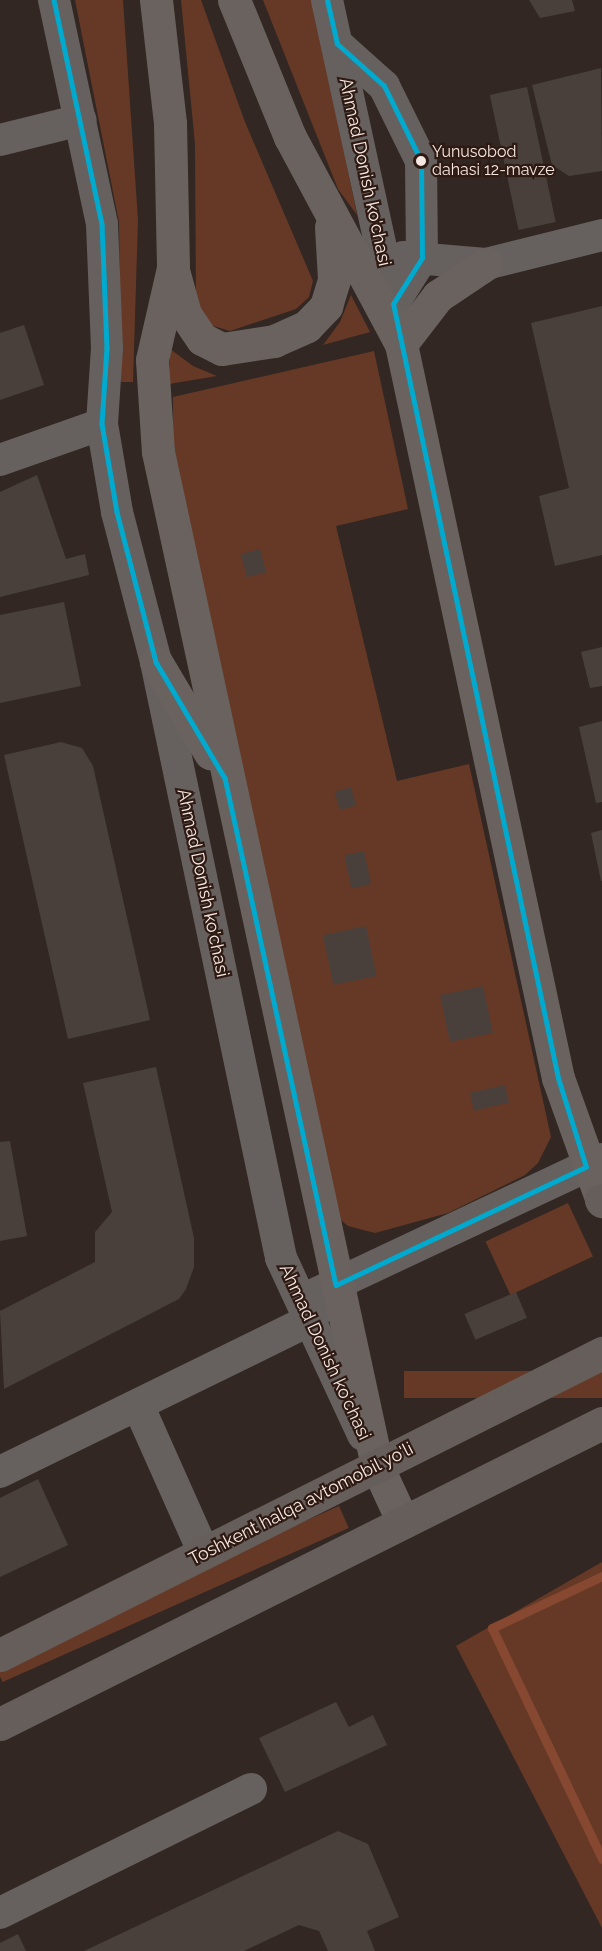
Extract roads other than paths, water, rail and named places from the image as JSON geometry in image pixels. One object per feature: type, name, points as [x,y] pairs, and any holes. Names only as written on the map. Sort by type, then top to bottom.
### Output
[{"type":"highway","name":"Toshkent halqa avtomobil yo'li","points":[[0,1655],[602,1353]]},
{"type":"highway","points":[[0,1724],[602,1423]]},
{"type":"main road","name":"Ahmad Donish ko'chasi","points":[[156,0],[170,123],[173,268],[185,314],[202,339],[222,349],[274,341],[307,326],[326,306],[334,279],[331,219]]},
{"type":"main road","name":"Ahmad Donish ko'chasi","points":[[234,0],[331,219],[401,344],[558,1078],[594,1163],[602,1200]]},
{"type":"main road","points":[[401,344],[438,296],[486,264]]},
{"type":"main road","name":"Ahmad Donish ko'chasi","points":[[173,268],[156,329],[152,400],[182,580],[377,1466]]},
{"type":"main road","points":[[156,662],[225,778]]},
{"type":"main road","points":[[377,1466],[403,1522]]},
{"type":"street","name":"Ahmad Donish ko'chasi","points":[[54,0],[81,120],[105,253],[102,424],[117,512],[156,662],[282,1258],[377,1466]]},
{"type":"street","name":"Ahmad Donish ko'chasi","points":[[327,0],[401,344]]},
{"type":"street","points":[[337,44],[384,86],[421,161],[422,258],[393,304]]},
{"type":"street","points":[[0,140],[81,120]]},
{"type":"street","points":[[349,252],[486,264],[602,235]]},
{"type":"street","points":[[0,460],[102,424]]},
{"type":"street","points":[[0,1472],[138,1405],[305,1310],[336,1285],[594,1163]]},
{"type":"street","points":[[138,1405],[204,1553]]},
{"type":"street","points":[[0,1913],[251,1789]]},
{"type":"waterway","points":[[602,1576],[492,1628],[602,1859]]},
{"type":"place","name":"Yunusobod dahasi 12-mavze","points":[[421,161]]}]
